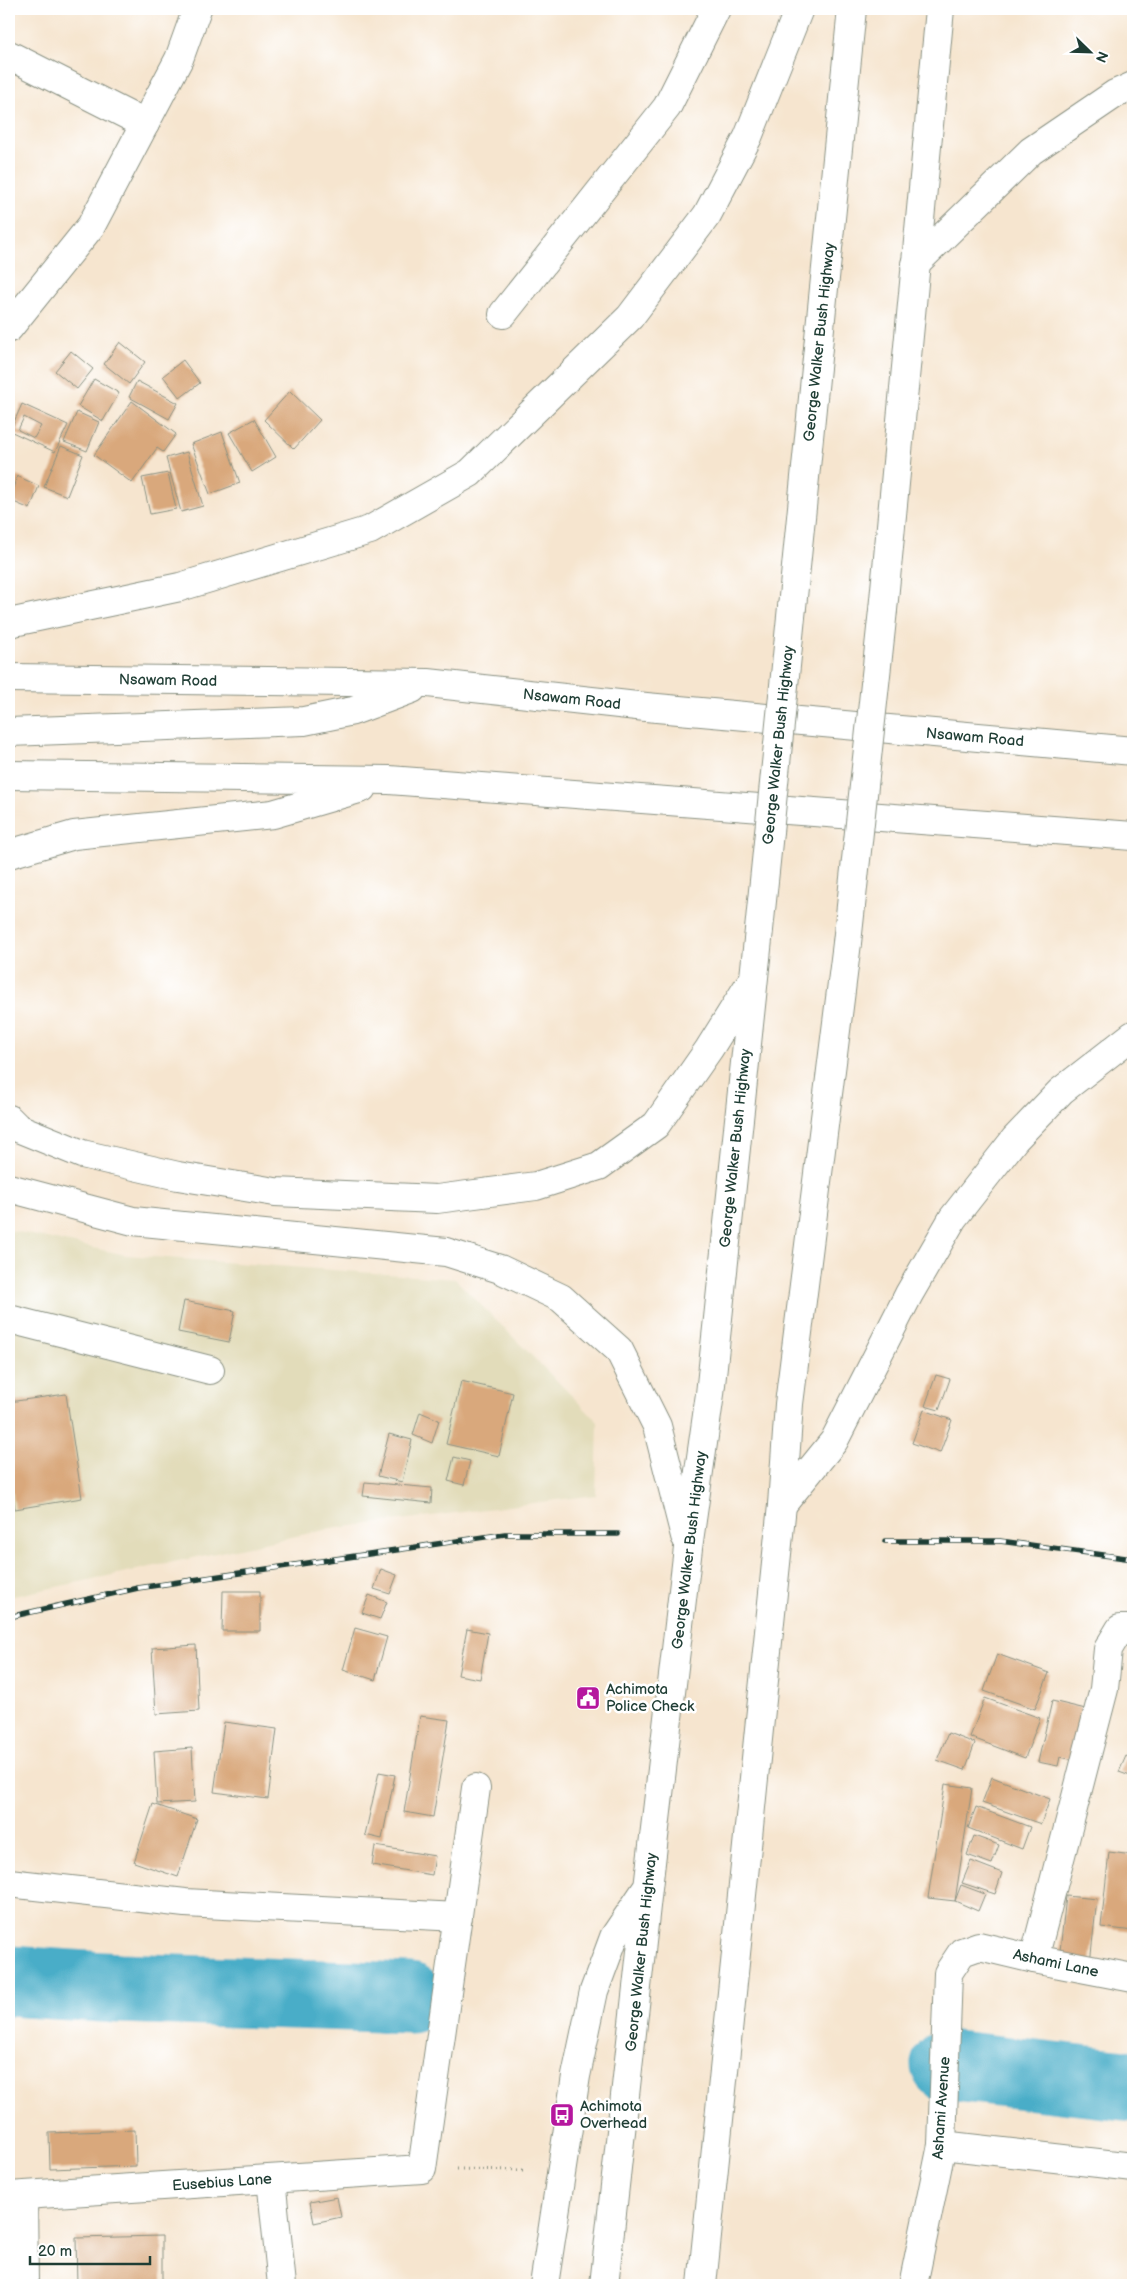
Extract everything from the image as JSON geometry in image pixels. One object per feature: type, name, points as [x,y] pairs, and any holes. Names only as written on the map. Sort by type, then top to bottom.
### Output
[{"type":"main road","points":[[9,328],[91,226],[180,59],[197,9]]},
{"type":"main road","points":[[503,314],[667,107],[716,9]]},
{"type":"main road","points":[[9,623],[180,587],[277,560],[370,530],[470,473],[630,317],[707,215],[748,137],[799,9]]},
{"type":"main road","name":"George Walker Bush Highway","points":[[604,2285],[688,1548],[710,1394],[852,9]]},
{"type":"main road","points":[[702,2285],[782,1505],[790,1404],[847,943],[883,610],[940,9]]},
{"type":"main road","points":[[9,55],[145,124]]},
{"type":"main road","points":[[915,264],[1031,151],[1115,94],[1133,86]]},
{"type":"main road","name":"Nsawam Road","points":[[9,678],[428,683],[646,707],[1133,751]]},
{"type":"main road","points":[[9,732],[304,721],[353,711],[428,683]]},
{"type":"main road","points":[[9,775],[389,780],[1133,836]]},
{"type":"main road","points":[[9,854],[74,835],[273,814],[389,780]]},
{"type":"main road","points":[[9,1119],[18,1128],[82,1154],[178,1176],[275,1192],[437,1199],[536,1186],[599,1166],[656,1125],[709,1049],[753,980]]},
{"type":"main road","points":[[782,1505],[834,1440],[909,1294],[953,1218],[1016,1139],[1061,1091],[1133,1035]]},
{"type":"main road","points":[[9,1188],[133,1221],[446,1252],[500,1269],[561,1298],[619,1350],[657,1426],[688,1548]]},
{"type":"main road","points":[[9,1319],[210,1370]]},
{"type":"main road","points":[[1034,1959],[1104,1689],[1108,1649],[1120,1629],[1133,1629]]},
{"type":"main road","points":[[422,2169],[476,1788]]},
{"type":"main road","points":[[9,1883],[185,1903],[458,1917]]},
{"type":"main road","points":[[544,2285],[576,2076],[594,1991],[614,1938],[648,1888]]},
{"type":"main road","name":"Ashami Lane","points":[[979,1946],[1034,1959],[1133,1978]]},
{"type":"main road","name":"Ashami Avenue","points":[[913,2285],[942,2145],[948,1972],[962,1952],[979,1946]]},
{"type":"main road","points":[[942,2145],[1133,2167]]},
{"type":"main road","name":"Eusebius Lane","points":[[24,2285],[16,2196],[422,2169]]},
{"type":"main road","points":[[271,2179],[282,2285]]},
{"type":"path","points":[[422,2169],[530,2170]]},
{"type":"shaded area","points":[[9,1230],[126,1255],[455,1279],[598,1422],[596,1495],[329,1529],[9,1597]]},
{"type":"building","points":[[120,342],[145,362],[129,384],[104,364]]},
{"type":"building","points":[[71,351],[93,369],[77,389],[55,371]]},
{"type":"building","points":[[183,360],[200,383],[180,398],[163,376]]},
{"type":"building","points":[[94,379],[119,393],[103,421],[78,406]]},
{"type":"building","points":[[137,381],[178,403],[169,419],[129,397]]},
{"type":"building","points":[[290,391],[320,420],[294,449],[264,420]]},
{"type":"building","points":[[132,401],[176,434],[163,452],[157,448],[132,483],[94,455]]},
{"type":"building","points":[[22,404],[68,425],[55,452],[10,431]],"holes":[[[24,417],[41,426],[34,438],[18,430]]]},
{"type":"building","points":[[77,412],[99,422],[87,451],[64,442]]},
{"type":"building","points":[[254,419],[276,457],[252,472],[229,433]]},
{"type":"building","points":[[222,432],[240,483],[210,494],[191,444]]},
{"type":"building","points":[[61,446],[83,455],[67,496],[44,487]]},
{"type":"building","points":[[187,452],[203,506],[181,512],[166,458]]},
{"type":"building","points":[[168,473],[176,509],[150,514],[142,478]]},
{"type":"building","points":[[17,476],[39,486],[30,509],[9,500]]},
{"type":"building","points":[[184,1301],[235,1311],[229,1342],[178,1332]]},
{"type":"building","points":[[936,1375],[950,1379],[939,1410],[925,1406]]},
{"type":"building","points":[[461,1381],[513,1393],[499,1456],[446,1444]]},
{"type":"building","points":[[66,1394],[82,1498],[15,1509],[9,1468],[9,1402]]},
{"type":"building","points":[[924,1410],[952,1420],[940,1453],[912,1443]]},
{"type":"building","points":[[420,1412],[439,1420],[432,1443],[413,1435]]},
{"type":"building","points":[[389,1434],[412,1440],[402,1482],[378,1476]]},
{"type":"building","points":[[454,1457],[470,1461],[464,1485],[448,1481]]},
{"type":"building","points":[[365,1482],[432,1488],[431,1503],[363,1496]]},
{"type":"building","points":[[381,1569],[397,1575],[390,1594],[374,1589]]},
{"type":"building","points":[[223,1591],[260,1591],[260,1631],[222,1631]]},
{"type":"building","points":[[369,1595],[387,1602],[380,1619],[362,1613]]},
{"type":"building","points":[[355,1628],[387,1637],[375,1680],[343,1670]]},
{"type":"building","points":[[467,1629],[488,1633],[480,1679],[458,1675]]},
{"type":"building","points":[[196,1645],[199,1711],[156,1714],[152,1648]]},
{"type":"building","points":[[997,1654],[1049,1673],[1035,1709],[984,1691]]},
{"type":"building","points":[[985,1698],[1040,1718],[1025,1758],[970,1737]]},
{"type":"building","points":[[1052,1701],[1090,1710],[1079,1761],[1060,1757],[1058,1766],[1038,1762]]},
{"type":"building","points":[[420,1716],[449,1720],[433,1817],[404,1812]]},
{"type":"building","points":[[224,1722],[277,1729],[268,1799],[214,1792]]},
{"type":"building","points":[[948,1733],[975,1743],[965,1770],[937,1760]]},
{"type":"building","points":[[192,1748],[195,1802],[157,1804],[154,1751]]},
{"type":"building","points":[[1126,1756],[1133,1759],[1133,1777],[1119,1772]]},
{"type":"building","points":[[379,1772],[395,1775],[382,1839],[365,1835]]},
{"type":"building","points":[[992,1777],[1050,1799],[1041,1824],[982,1803]]},
{"type":"building","points":[[945,1784],[972,1788],[955,1901],[928,1898]]},
{"type":"building","points":[[153,1804],[197,1819],[178,1877],[134,1862]]},
{"type":"building","points":[[976,1807],[1030,1827],[1022,1849],[968,1828]]},
{"type":"building","points":[[974,1836],[999,1845],[992,1864],[967,1855]]},
{"type":"building","points":[[375,1846],[435,1856],[432,1875],[372,1865]]},
{"type":"building","points":[[1109,1852],[1133,1855],[1133,1931],[1101,1927]]},
{"type":"building","points":[[971,1861],[1002,1873],[995,1894],[962,1883]]},
{"type":"building","points":[[961,1885],[985,1894],[978,1911],[955,1901]]},
{"type":"building","points":[[1066,1896],[1097,1899],[1090,1963],[1059,1960]]},
{"type":"building","points":[[135,2130],[136,2166],[50,2169],[49,2133]]},
{"type":"building","points":[[337,2197],[341,2217],[314,2223],[310,2202]]},
{"type":"building","points":[[162,2236],[162,2285],[77,2285],[76,2238]]},
{"type":"waterway","points":[[9,1981],[118,1988],[410,1998]]},
{"type":"waterway","points":[[946,2065],[1133,2086]]},
{"type":"railway","points":[[9,1617],[138,1588],[505,1534],[618,1534]]},
{"type":"railway","points":[[885,1541],[1000,1541],[1133,1559]]},
{"type":"place","name":"Achimota Police Check","points":[[588,1698]]},
{"type":"place","name":"Achimota Overhead","points":[[562,2115]]}]
